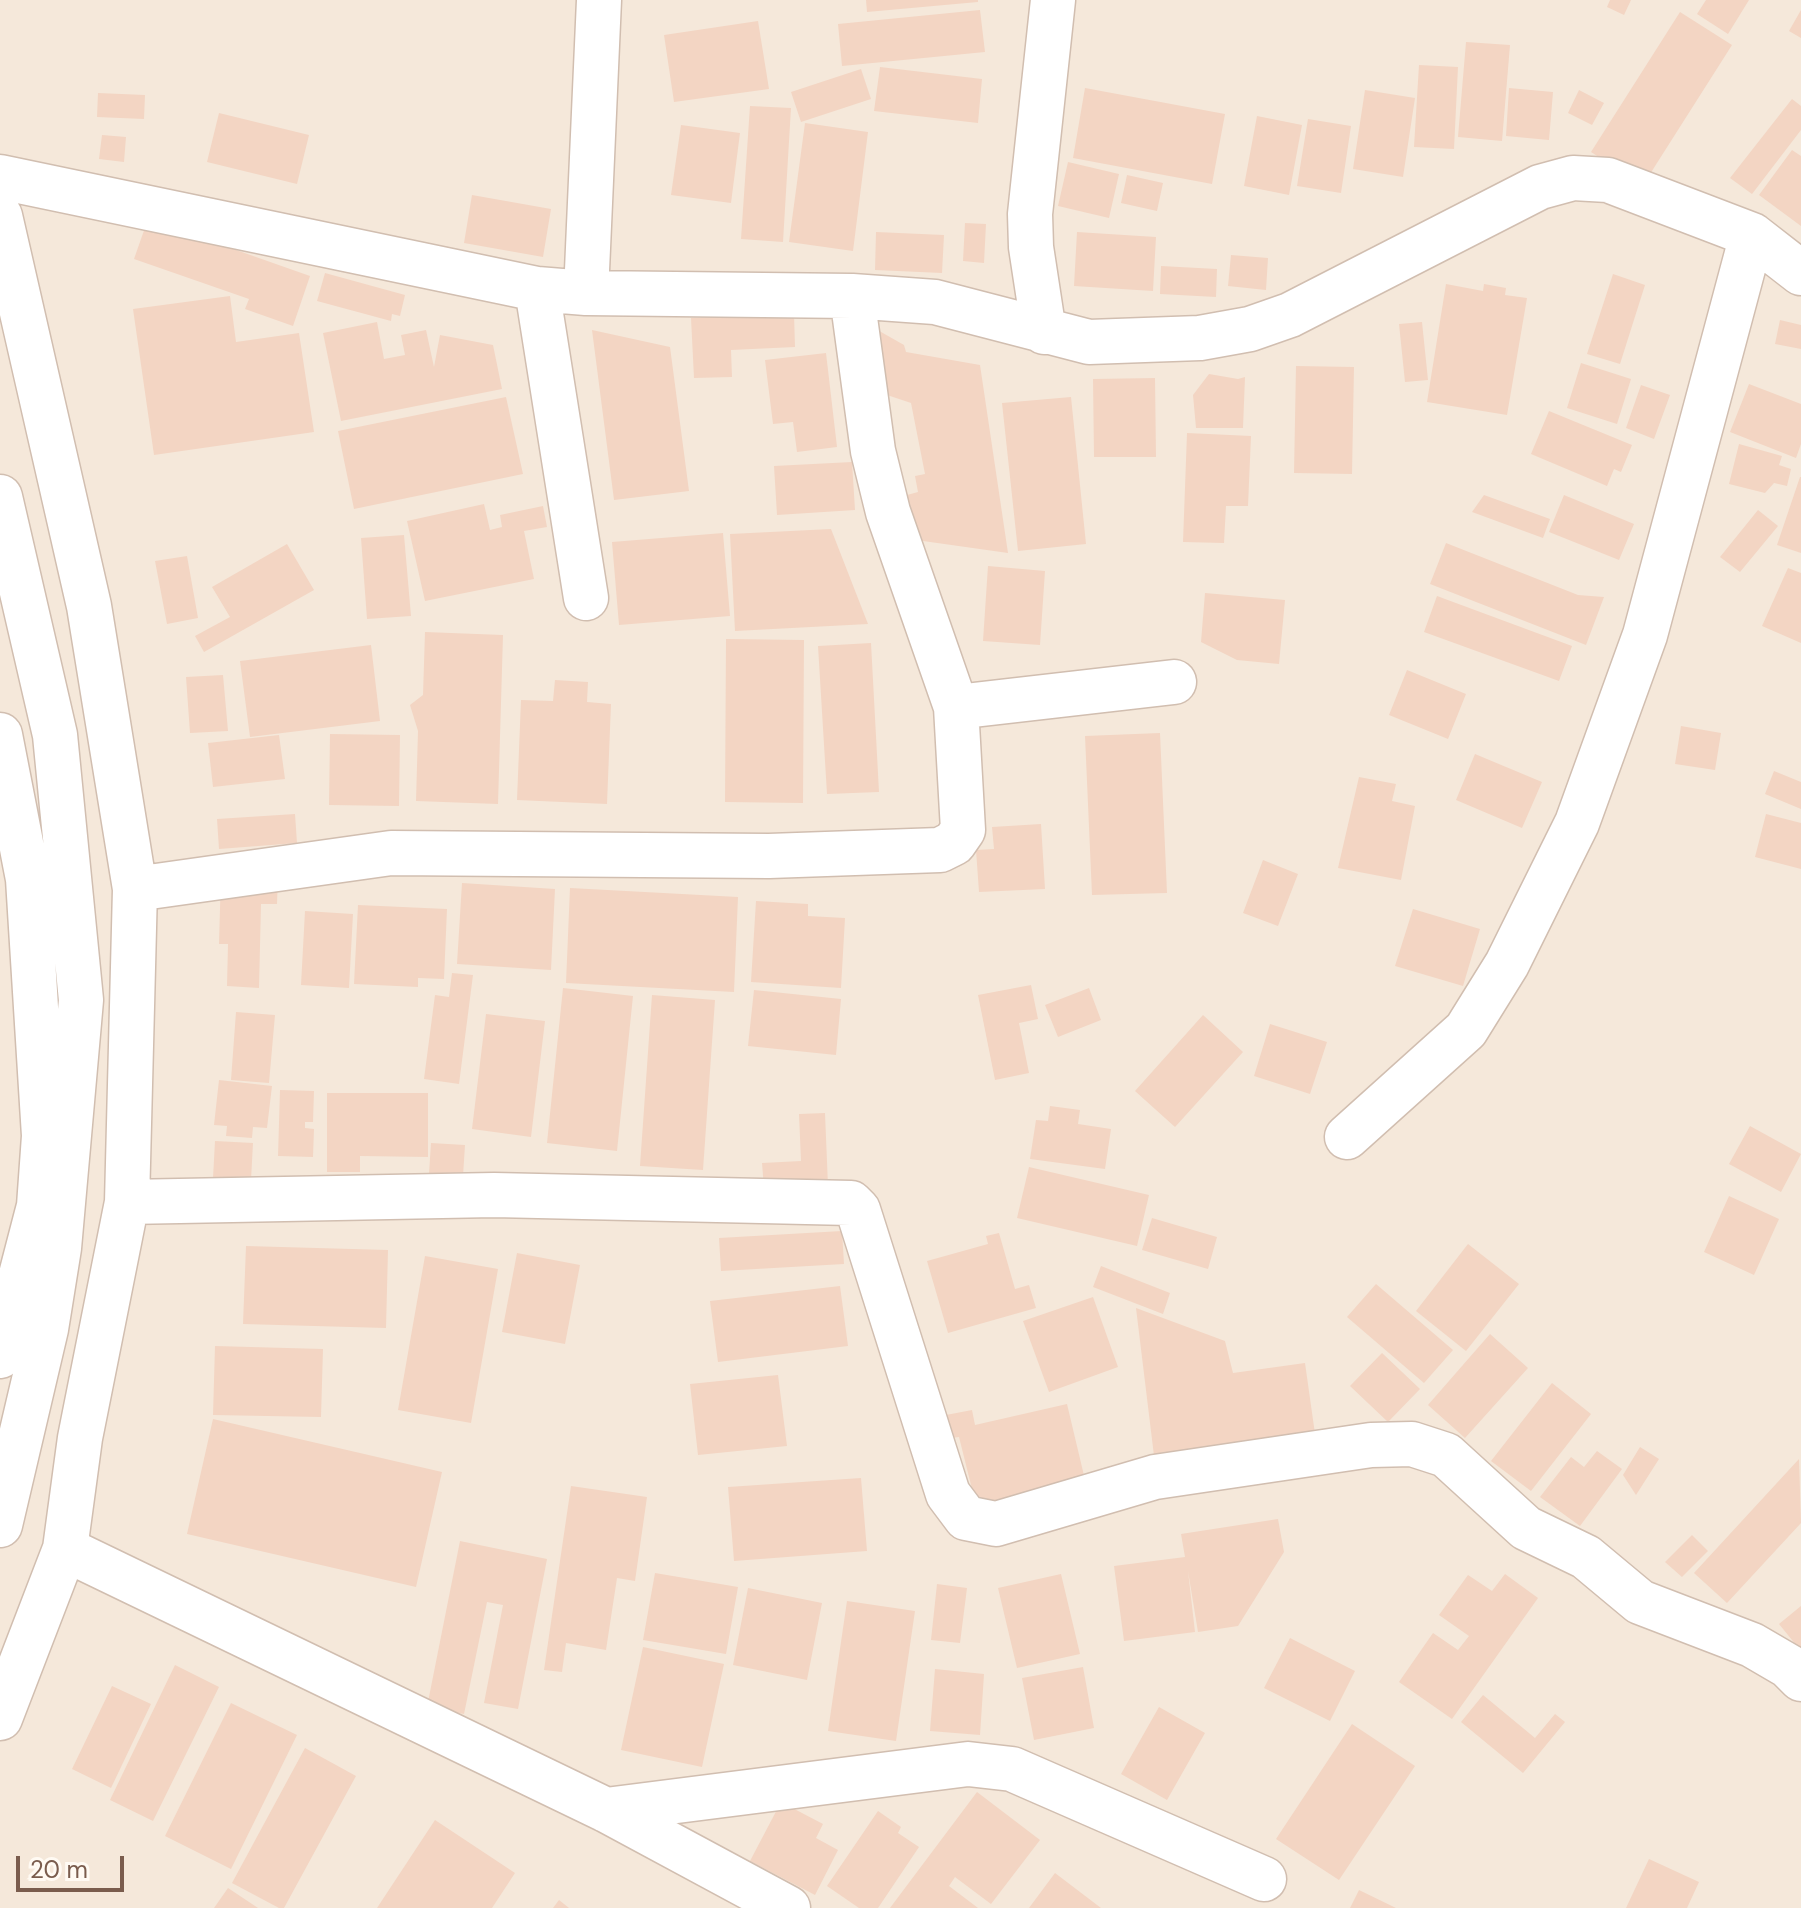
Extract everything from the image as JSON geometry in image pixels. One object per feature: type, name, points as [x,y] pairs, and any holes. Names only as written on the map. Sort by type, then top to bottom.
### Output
[{"type":"street","points":[[586,293],[599,0]]},
{"type":"street","points":[[1044,332],[1031,247],[1030,214],[1053,0]]},
{"type":"street","points":[[0,177],[537,289],[586,293],[852,296],[935,302],[1089,342],[1200,338],[1250,329],[1290,315],[1540,187],[1573,178],[1608,180],[1752,235],[1801,273]]},
{"type":"street","points":[[0,216],[89,606],[135,889],[127,1202],[80,1438],[65,1549],[0,1718]]},
{"type":"street","points":[[1347,1137],[1466,1030],[1507,964],[1577,823],[1645,635],[1752,235]]},
{"type":"street","points":[[537,289],[586,598]]},
{"type":"street","points":[[135,889],[391,853],[769,856],[940,850],[954,843],[963,830],[956,707],[888,512],[873,451],[852,296]]},
{"type":"street","points":[[0,497],[55,735],[81,1000],[59,1248],[46,1329],[0,1525]]},
{"type":"street","points":[[956,707],[1174,682]]},
{"type":"street","points":[[0,735],[28,879],[44,1136],[39,1206],[0,1356]]},
{"type":"street","points":[[127,1202],[494,1195],[851,1203],[858,1210],[948,1494],[966,1518],[996,1524],[1155,1477],[1371,1445],[1412,1444],[1446,1455],[1526,1528],[1586,1557],[1640,1602],[1752,1645],[1788,1666],[1801,1679]]},
{"type":"street","points":[[65,1549],[606,1810],[788,1908]]},
{"type":"street","points":[[606,1810],[968,1764],[1012,1769],[1264,1879]]},
{"type":"shaded area","points":[[0,0],[1801,0],[1801,1908],[0,1908]]},
{"type":"building","points":[[866,0],[978,0],[978,2],[867,12]]},
{"type":"building","points":[[1610,0],[1631,0],[1624,15],[1607,7]]},
{"type":"building","points":[[1706,0],[1749,0],[1728,34],[1697,14]]},
{"type":"building","points":[[980,10],[985,52],[842,66],[838,24]]},
{"type":"building","points":[[1801,10],[1801,38],[1789,31]]},
{"type":"building","points":[[1680,12],[1732,45],[1643,185],[1591,152]]},
{"type":"building","points":[[758,21],[769,89],[674,102],[664,35]]},
{"type":"building","points":[[1466,42],[1510,45],[1502,141],[1458,137]]},
{"type":"building","points":[[1419,65],[1458,67],[1454,149],[1414,147]]},
{"type":"building","points":[[880,67],[982,79],[978,123],[874,111]]},
{"type":"building","points":[[861,69],[871,99],[801,122],[791,92]]},
{"type":"building","points":[[1085,88],[1225,114],[1212,184],[1073,158]]},
{"type":"building","points":[[1509,88],[1553,92],[1549,140],[1506,136]]},
{"type":"building","points":[[1365,90],[1415,98],[1403,177],[1353,169]]},
{"type":"building","points":[[1579,90],[1604,103],[1592,125],[1568,113]]},
{"type":"building","points":[[98,93],[145,95],[144,119],[97,117]]},
{"type":"building","points":[[1792,99],[1801,106],[1801,130],[1752,194],[1730,178]]},
{"type":"building","points":[[750,106],[791,108],[783,242],[741,239]]},
{"type":"building","points":[[219,113],[309,135],[297,184],[207,162]]},
{"type":"building","points":[[1257,116],[1302,125],[1289,195],[1244,186]]},
{"type":"building","points":[[1308,119],[1351,126],[1341,193],[1297,186]]},
{"type":"building","points":[[805,123],[868,132],[853,251],[789,242]]},
{"type":"building","points":[[681,125],[740,133],[731,203],[671,195]]},
{"type":"building","points":[[102,135],[126,137],[124,162],[99,159]]},
{"type":"building","points":[[1792,150],[1801,156],[1801,226],[1759,195]]},
{"type":"building","points":[[1068,162],[1119,174],[1109,218],[1058,206]]},
{"type":"building","points":[[1127,175],[1163,183],[1157,211],[1121,203]]},
{"type":"building","points":[[472,195],[551,209],[543,257],[464,243]]},
{"type":"building","points":[[148,219],[310,276],[293,326],[245,309],[249,299],[134,259]]},
{"type":"building","points":[[965,223],[986,224],[984,263],[963,261]]},
{"type":"building","points":[[876,232],[944,235],[942,273],[875,270]]},
{"type":"building","points":[[1077,232],[1156,237],[1153,291],[1074,286]]},
{"type":"building","points":[[1231,255],[1268,258],[1266,290],[1228,286]]},
{"type":"building","points":[[1161,266],[1217,269],[1216,297],[1160,294]]},
{"type":"building","points":[[325,273],[405,295],[400,316],[392,314],[391,321],[317,301]]},
{"type":"building","points":[[1613,274],[1645,285],[1620,364],[1587,354]]},
{"type":"building","points":[[1446,284],[1483,291],[1484,284],[1506,288],[1505,295],[1527,298],[1507,415],[1427,402]]},
{"type":"building","points":[[230,296],[236,342],[299,333],[314,432],[154,455],[133,309]]},
{"type":"building","points":[[794,314],[795,347],[731,350],[732,377],[694,378],[691,318]]},
{"type":"building","points":[[1780,320],[1801,325],[1801,349],[1775,344]]},
{"type":"building","points":[[377,322],[384,359],[405,355],[401,335],[426,330],[434,367],[440,335],[493,345],[502,389],[341,421],[323,333]]},
{"type":"building","points":[[1422,322],[1428,380],[1405,382],[1399,324]]},
{"type":"building","points":[[874,328],[904,345],[906,352],[980,365],[1008,553],[916,540],[907,495],[918,492],[915,476],[925,474],[911,403],[887,395]]},
{"type":"building","points":[[592,330],[670,347],[689,491],[614,500]]},
{"type":"building","points":[[826,353],[837,447],[797,452],[793,422],[773,424],[765,360]]},
{"type":"building","points":[[1581,363],[1631,379],[1617,424],[1567,408]]},
{"type":"building","points":[[1296,366],[1354,367],[1352,474],[1294,473]]},
{"type":"building","points":[[1209,374],[1238,379],[1245,377],[1243,428],[1196,428],[1193,395]]},
{"type":"building","points":[[1155,378],[1156,457],[1094,457],[1093,379]]},
{"type":"building","points":[[1749,384],[1801,404],[1801,444],[1796,458],[1730,432]]},
{"type":"building","points":[[1641,385],[1670,395],[1654,439],[1626,428]]},
{"type":"building","points":[[506,397],[523,474],[354,509],[338,431]]},
{"type":"building","points":[[1071,397],[1086,544],[1018,551],[1002,403]]},
{"type":"building","points":[[1549,411],[1632,445],[1621,472],[1614,469],[1607,486],[1531,454]]},
{"type":"building","points":[[1187,433],[1251,436],[1248,506],[1226,506],[1224,543],[1183,542]]},
{"type":"building","points":[[1739,444],[1782,456],[1779,465],[1791,469],[1787,486],[1774,483],[1765,493],[1729,484]]},
{"type":"building","points":[[852,462],[855,510],[777,515],[774,466]]},
{"type":"building","points":[[1801,477],[1801,553],[1777,545]]},
{"type":"building","points":[[1484,495],[1550,519],[1543,538],[1472,512]]},
{"type":"building","points":[[1564,495],[1634,524],[1619,560],[1549,532]]},
{"type":"building","points":[[484,504],[490,530],[502,527],[500,515],[543,506],[547,527],[524,531],[534,579],[425,601],[407,521]]},
{"type":"building","points":[[1758,510],[1778,526],[1740,572],[1720,557]]},
{"type":"building","points":[[831,529],[868,624],[735,631],[730,534]]},
{"type":"building","points":[[723,533],[730,616],[619,625],[612,542]]},
{"type":"building","points":[[404,535],[411,616],[367,619],[361,538]]},
{"type":"building","points":[[1446,543],[1578,595],[1604,597],[1586,645],[1430,584]]},
{"type":"building","points":[[287,544],[314,590],[204,652],[195,636],[230,617],[212,587]]},
{"type":"building","points":[[187,556],[198,618],[167,624],[155,561]]},
{"type":"building","points":[[988,566],[1045,571],[1040,645],[983,641]]},
{"type":"building","points":[[1788,568],[1801,573],[1801,643],[1762,626]]},
{"type":"building","points":[[1205,593],[1285,600],[1279,664],[1237,660],[1201,642]]},
{"type":"building","points":[[1437,596],[1572,646],[1559,681],[1424,632]]},
{"type":"building","points":[[425,632],[503,635],[498,804],[416,801],[418,731],[410,705],[423,695]]},
{"type":"building","points":[[726,639],[804,640],[803,803],[725,802]]},
{"type":"building","points":[[871,643],[879,792],[827,794],[818,646]]},
{"type":"building","points":[[371,645],[380,721],[250,737],[240,661]]},
{"type":"building","points":[[1407,670],[1466,694],[1448,739],[1389,715]]},
{"type":"building","points":[[223,675],[228,731],[190,733],[186,677]]},
{"type":"building","points":[[555,680],[588,682],[587,702],[611,704],[607,804],[517,800],[521,700],[553,701]]},
{"type":"building","points":[[1681,726],[1721,733],[1715,770],[1675,764]]},
{"type":"building","points":[[1160,733],[1167,893],[1092,895],[1085,736]]},
{"type":"building","points":[[330,734],[400,735],[399,806],[329,805]]},
{"type":"building","points":[[279,735],[285,779],[213,787],[208,743]]},
{"type":"building","points":[[1475,754],[1542,782],[1522,828],[1456,800]]},
{"type":"building","points":[[1774,771],[1801,782],[1801,809],[1765,794]]},
{"type":"building","points":[[1359,777],[1396,784],[1392,801],[1415,806],[1401,880],[1338,868]]},
{"type":"building","points":[[295,814],[297,843],[219,849],[217,819]]},
{"type":"building","points":[[1766,814],[1801,823],[1801,869],[1755,857]]},
{"type":"building","points":[[1041,824],[1045,889],[979,892],[976,850],[994,849],[992,827]]},
{"type":"building","points":[[1263,860],[1298,874],[1278,926],[1243,913]]},
{"type":"building","points":[[221,873],[278,875],[277,904],[261,904],[259,988],[227,986],[228,944],[219,944]]},
{"type":"building","points":[[462,883],[555,889],[551,970],[457,964]]},
{"type":"building","points":[[570,888],[738,897],[734,992],[566,983]]},
{"type":"building","points":[[756,901],[808,904],[808,916],[845,918],[841,988],[751,982]]},
{"type":"building","points":[[358,905],[447,909],[444,979],[418,978],[418,987],[354,984]]},
{"type":"building","points":[[1413,909],[1480,929],[1463,986],[1395,966]]},
{"type":"building","points":[[305,911],[353,914],[349,988],[301,985]]},
{"type":"building","points":[[452,973],[473,975],[459,1084],[424,1079],[435,995],[449,997]]},
{"type":"building","points":[[1031,985],[1038,1019],[1019,1023],[1029,1073],[995,1080],[978,995]]},
{"type":"building","points":[[563,988],[633,996],[617,1151],[547,1143]]},
{"type":"building","points":[[1089,988],[1101,1020],[1058,1037],[1045,1005]]},
{"type":"building","points":[[754,990],[841,999],[836,1055],[748,1046]]},
{"type":"building","points":[[652,995],[715,1000],[703,1170],[640,1166]]},
{"type":"building","points":[[236,1012],[275,1015],[269,1083],[231,1080]]},
{"type":"building","points":[[486,1014],[545,1021],[531,1137],[472,1129]]},
{"type":"building","points":[[1203,1015],[1243,1052],[1175,1127],[1135,1091]]},
{"type":"building","points":[[1270,1024],[1327,1042],[1310,1094],[1254,1076]]},
{"type":"building","points":[[219,1080],[272,1086],[267,1128],[253,1127],[252,1138],[226,1136],[227,1126],[214,1125]]},
{"type":"building","points":[[280,1090],[314,1091],[313,1122],[305,1122],[305,1128],[314,1129],[313,1157],[278,1156]]},
{"type":"building","points":[[327,1093],[428,1093],[428,1157],[360,1156],[360,1172],[327,1172]]},
{"type":"building","points":[[1050,1106],[1080,1110],[1078,1124],[1111,1129],[1105,1169],[1030,1159],[1036,1120],[1048,1121]]},
{"type":"building","points":[[825,1113],[828,1186],[764,1188],[762,1163],[801,1161],[799,1114]]},
{"type":"building","points":[[1750,1126],[1801,1154],[1781,1192],[1729,1164]]},
{"type":"building","points":[[215,1141],[253,1143],[251,1180],[213,1178]]},
{"type":"building","points":[[431,1143],[465,1145],[463,1176],[429,1174]]},
{"type":"building","points":[[1029,1167],[1149,1195],[1137,1246],[1017,1218]]},
{"type":"building","points":[[1729,1196],[1779,1219],[1754,1275],[1704,1252]]},
{"type":"building","points":[[1152,1218],[1217,1237],[1208,1269],[1142,1250]]},
{"type":"building","points":[[842,1231],[844,1264],[721,1271],[719,1238]]},
{"type":"building","points":[[999,1233],[1015,1289],[1029,1285],[1036,1308],[948,1333],[927,1261],[988,1244],[986,1236]]},
{"type":"building","points":[[1468,1244],[1519,1284],[1466,1351],[1416,1311]]},
{"type":"building","points":[[246,1246],[388,1250],[386,1328],[243,1324]]},
{"type":"building","points":[[517,1253],[580,1265],[565,1344],[502,1332]]},
{"type":"building","points":[[425,1256],[498,1269],[471,1423],[398,1410]]},
{"type":"building","points":[[1101,1266],[1170,1293],[1163,1314],[1093,1287]]},
{"type":"building","points":[[1376,1284],[1453,1350],[1424,1383],[1347,1317]]},
{"type":"building","points":[[840,1286],[848,1346],[718,1362],[710,1301]]},
{"type":"building","points":[[1093,1297],[1118,1367],[1049,1392],[1023,1321]]},
{"type":"building","points":[[1136,1308],[1225,1341],[1233,1373],[1305,1363],[1316,1441],[1155,1464]]},
{"type":"building","points":[[1490,1334],[1528,1368],[1465,1438],[1428,1405]]},
{"type":"building","points":[[215,1346],[323,1349],[321,1417],[213,1415]]},
{"type":"building","points":[[1382,1353],[1420,1389],[1388,1422],[1350,1386]]},
{"type":"building","points":[[778,1375],[787,1446],[698,1455],[690,1384]]},
{"type":"building","points":[[1552,1383],[1591,1414],[1531,1491],[1491,1461]]},
{"type":"building","points":[[1067,1404],[1086,1484],[977,1509],[959,1437],[951,1438],[946,1415],[972,1410],[975,1425]]},
{"type":"building","points":[[213,1419],[442,1472],[416,1587],[187,1534]]},
{"type":"building","points":[[1640,1447],[1659,1459],[1636,1495],[1623,1475]]},
{"type":"building","points":[[1597,1451],[1622,1469],[1580,1526],[1540,1497],[1571,1457],[1584,1467]]},
{"type":"building","points":[[1799,1459],[1801,1523],[1727,1603],[1694,1573]]},
{"type":"building","points":[[861,1478],[867,1551],[734,1561],[728,1487]]},
{"type":"building","points":[[571,1486],[647,1497],[635,1581],[617,1578],[606,1650],[566,1643],[562,1672],[544,1670]]},
{"type":"building","points":[[1278,1519],[1284,1552],[1238,1626],[1198,1632],[1188,1571],[1195,1632],[1124,1641],[1114,1566],[1185,1557],[1181,1534]]},
{"type":"building","points":[[1692,1535],[1708,1551],[1682,1577],[1665,1562]]},
{"type":"building","points":[[460,1541],[547,1559],[518,1709],[484,1703],[503,1605],[487,1602],[464,1714],[427,1707]]},
{"type":"building","points":[[655,1573],[738,1587],[726,1654],[643,1640]]},
{"type":"building","points":[[1061,1574],[1080,1654],[1017,1668],[998,1588]]},
{"type":"building","points":[[1505,1574],[1538,1598],[1452,1719],[1399,1682],[1433,1633],[1458,1650],[1469,1636],[1439,1615],[1468,1575],[1492,1591]]},
{"type":"building","points":[[937,1584],[967,1588],[960,1643],[931,1640]]},
{"type":"building","points":[[748,1588],[822,1603],[807,1680],[733,1665]]},
{"type":"building","points":[[847,1601],[915,1611],[896,1741],[828,1731]]},
{"type":"building","points":[[1801,1606],[1801,1651],[1779,1624]]},
{"type":"building","points":[[1290,1638],[1355,1671],[1330,1721],[1264,1688]]},
{"type":"building","points":[[643,1647],[724,1664],[702,1767],[621,1750]]},
{"type":"building","points":[[175,1665],[219,1687],[153,1821],[110,1800]]},
{"type":"building","points":[[1083,1667],[1094,1728],[1034,1740],[1022,1678]]},
{"type":"building","points":[[935,1669],[984,1674],[980,1735],[930,1731]]},
{"type":"building","points":[[112,1686],[151,1704],[111,1788],[72,1769]]},
{"type":"building","points":[[1483,1695],[1535,1738],[1555,1714],[1565,1722],[1523,1773],[1461,1722]]},
{"type":"building","points":[[231,1703],[297,1735],[231,1869],[165,1836]]},
{"type":"building","points":[[1159,1707],[1205,1733],[1167,1800],[1121,1774]]},
{"type":"building","points":[[1352,1724],[1415,1766],[1339,1880],[1276,1839]]},
{"type":"building","points":[[305,1748],[356,1776],[284,1908],[279,1908],[232,1883]]},
{"type":"building","points":[[977,1792],[1040,1840],[991,1904],[955,1877],[949,1886],[978,1908],[890,1908]]},
{"type":"building","points":[[781,1802],[823,1824],[816,1838],[838,1850],[815,1895],[750,1861]]},
{"type":"building","points":[[878,1811],[901,1827],[898,1833],[919,1847],[878,1908],[859,1908],[827,1886]]},
{"type":"building","points":[[435,1820],[515,1873],[492,1908],[377,1908]]},
{"type":"building","points":[[1649,1859],[1699,1882],[1687,1908],[1626,1908]]},
{"type":"building","points":[[1055,1873],[1101,1908],[1029,1908]]},
{"type":"building","points":[[228,1888],[258,1908],[214,1908]]},
{"type":"building","points":[[1359,1890],[1396,1908],[1350,1908]]},
{"type":"building","points":[[559,1900],[569,1908],[553,1908]]}]
